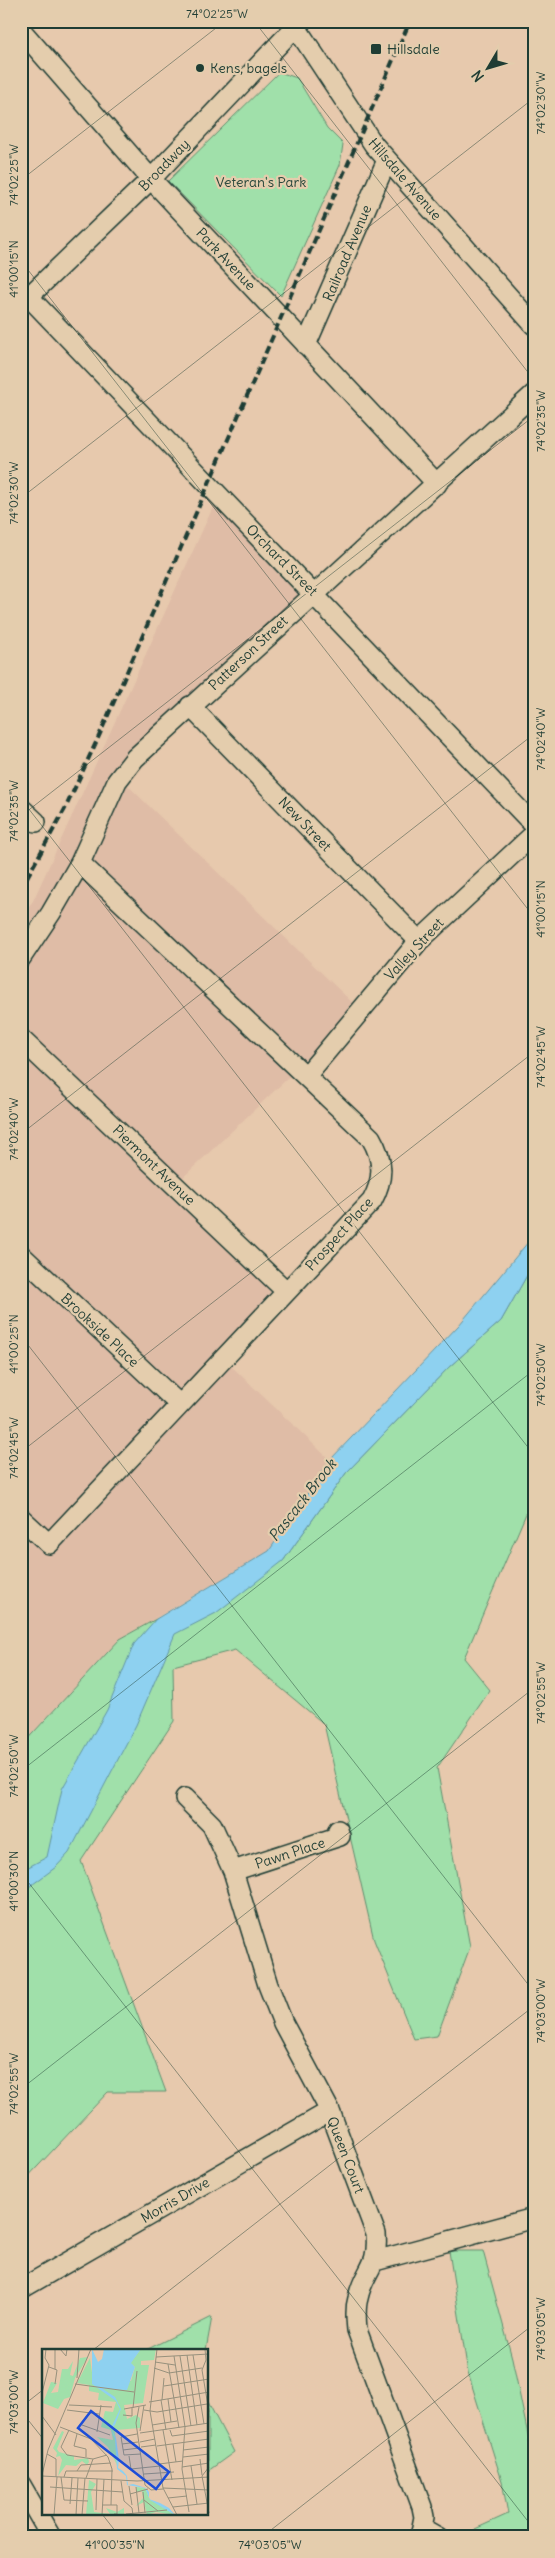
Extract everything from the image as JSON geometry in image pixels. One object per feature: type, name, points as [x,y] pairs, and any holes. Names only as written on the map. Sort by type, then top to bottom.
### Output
[{"type":"street","name":"Hillsdale Avenue","points":[[296,24],[340,97],[387,160],[534,325]]},
{"type":"street","name":"Broadway","points":[[25,300],[151,179],[296,24]]},
{"type":"street","name":"Park Avenue","points":[[21,30],[151,179],[437,484]]},
{"type":"street","name":"Railroad Avenue","points":[[306,345],[387,160]]},
{"type":"street","name":"Orchard Street","points":[[25,300],[314,593],[534,825]]},
{"type":"street","name":"Patterson Street","points":[[21,958],[51,913],[80,863],[117,781],[135,758],[534,394]]},
{"type":"street","name":"New Street","points":[[190,706],[419,941]]},
{"type":"street","points":[[21,808],[36,822]]},
{"type":"street","name":"Valley Street","points":[[306,1076],[419,941],[534,834]]},
{"type":"street","name":"Prospect Place","points":[[21,1518],[49,1544],[372,1201],[382,1174],[378,1150],[371,1138],[80,863]]},
{"type":"street","name":"Piermont Avenue","points":[[21,1039],[286,1291]]},
{"type":"street","name":"Brookside Place","points":[[21,1255],[180,1405]]},
{"type":"street","name":"Queen Court","points":[[185,1798],[212,1825],[233,1871],[268,1985],[284,2023],[330,2111],[376,2234],[378,2249],[375,2261],[358,2296],[355,2314],[357,2330],[422,2507],[427,2534]]},
{"type":"street","name":"Pawn Place","points":[[233,1871],[340,1836],[338,1830]]},
{"type":"street","name":"Morris Drive","points":[[21,2290],[330,2111]]},
{"type":"street","points":[[375,2261],[534,2218]]},
{"type":"street","points":[[21,2485],[52,2537]]},
{"type":"shaded area","points":[[214,505],[302,598],[119,777],[360,1010],[178,1182],[289,1292],[227,1362],[330,1460],[269,1551],[120,1639],[21,1746],[21,916],[33,901]]},
{"type":"green space","name":"Veteran's Park","points":[[279,72],[297,78],[327,128],[343,144],[340,165],[281,296],[168,181]]},
{"type":"green space","points":[[534,1263],[534,1495],[464,1658],[490,1690],[437,1768],[470,1947],[437,2036],[414,2039],[374,1940],[324,1724],[235,1650],[173,1666],[174,1721],[81,1861],[166,2092],[108,2092],[21,2184],[21,1746],[120,1639],[156,1619],[185,1610],[283,1561],[346,1473],[449,1367],[501,1321]]},
{"type":"green space","points":[[449,2251],[483,2251],[512,2358],[534,2464],[534,2537],[473,2537],[475,2529],[508,2514],[502,2481],[468,2373]]},
{"type":"green space","points":[[212,2317],[206,2349],[148,2349]]},
{"type":"green space","points":[[209,2404],[234,2452],[209,2470]]},
{"type":"water","points":[[534,1235],[534,1263],[501,1321],[449,1367],[346,1473],[283,1561],[216,1613],[175,1634],[136,1725],[69,1853],[56,1867],[21,1893],[21,1871],[47,1857],[62,1789],[107,1710],[134,1644],[156,1619],[269,1551],[330,1460],[459,1325]]},
{"type":"railway","points":[[21,888],[65,809],[99,736],[410,21]]},
{"type":"place","name":"Hillsdale","points":[[376,49]]},
{"type":"place","name":"Kens, bagels","points":[[200,68]]},
{"type":"water label","name":"Pascack Brook","points":[[302,1500]]}]
